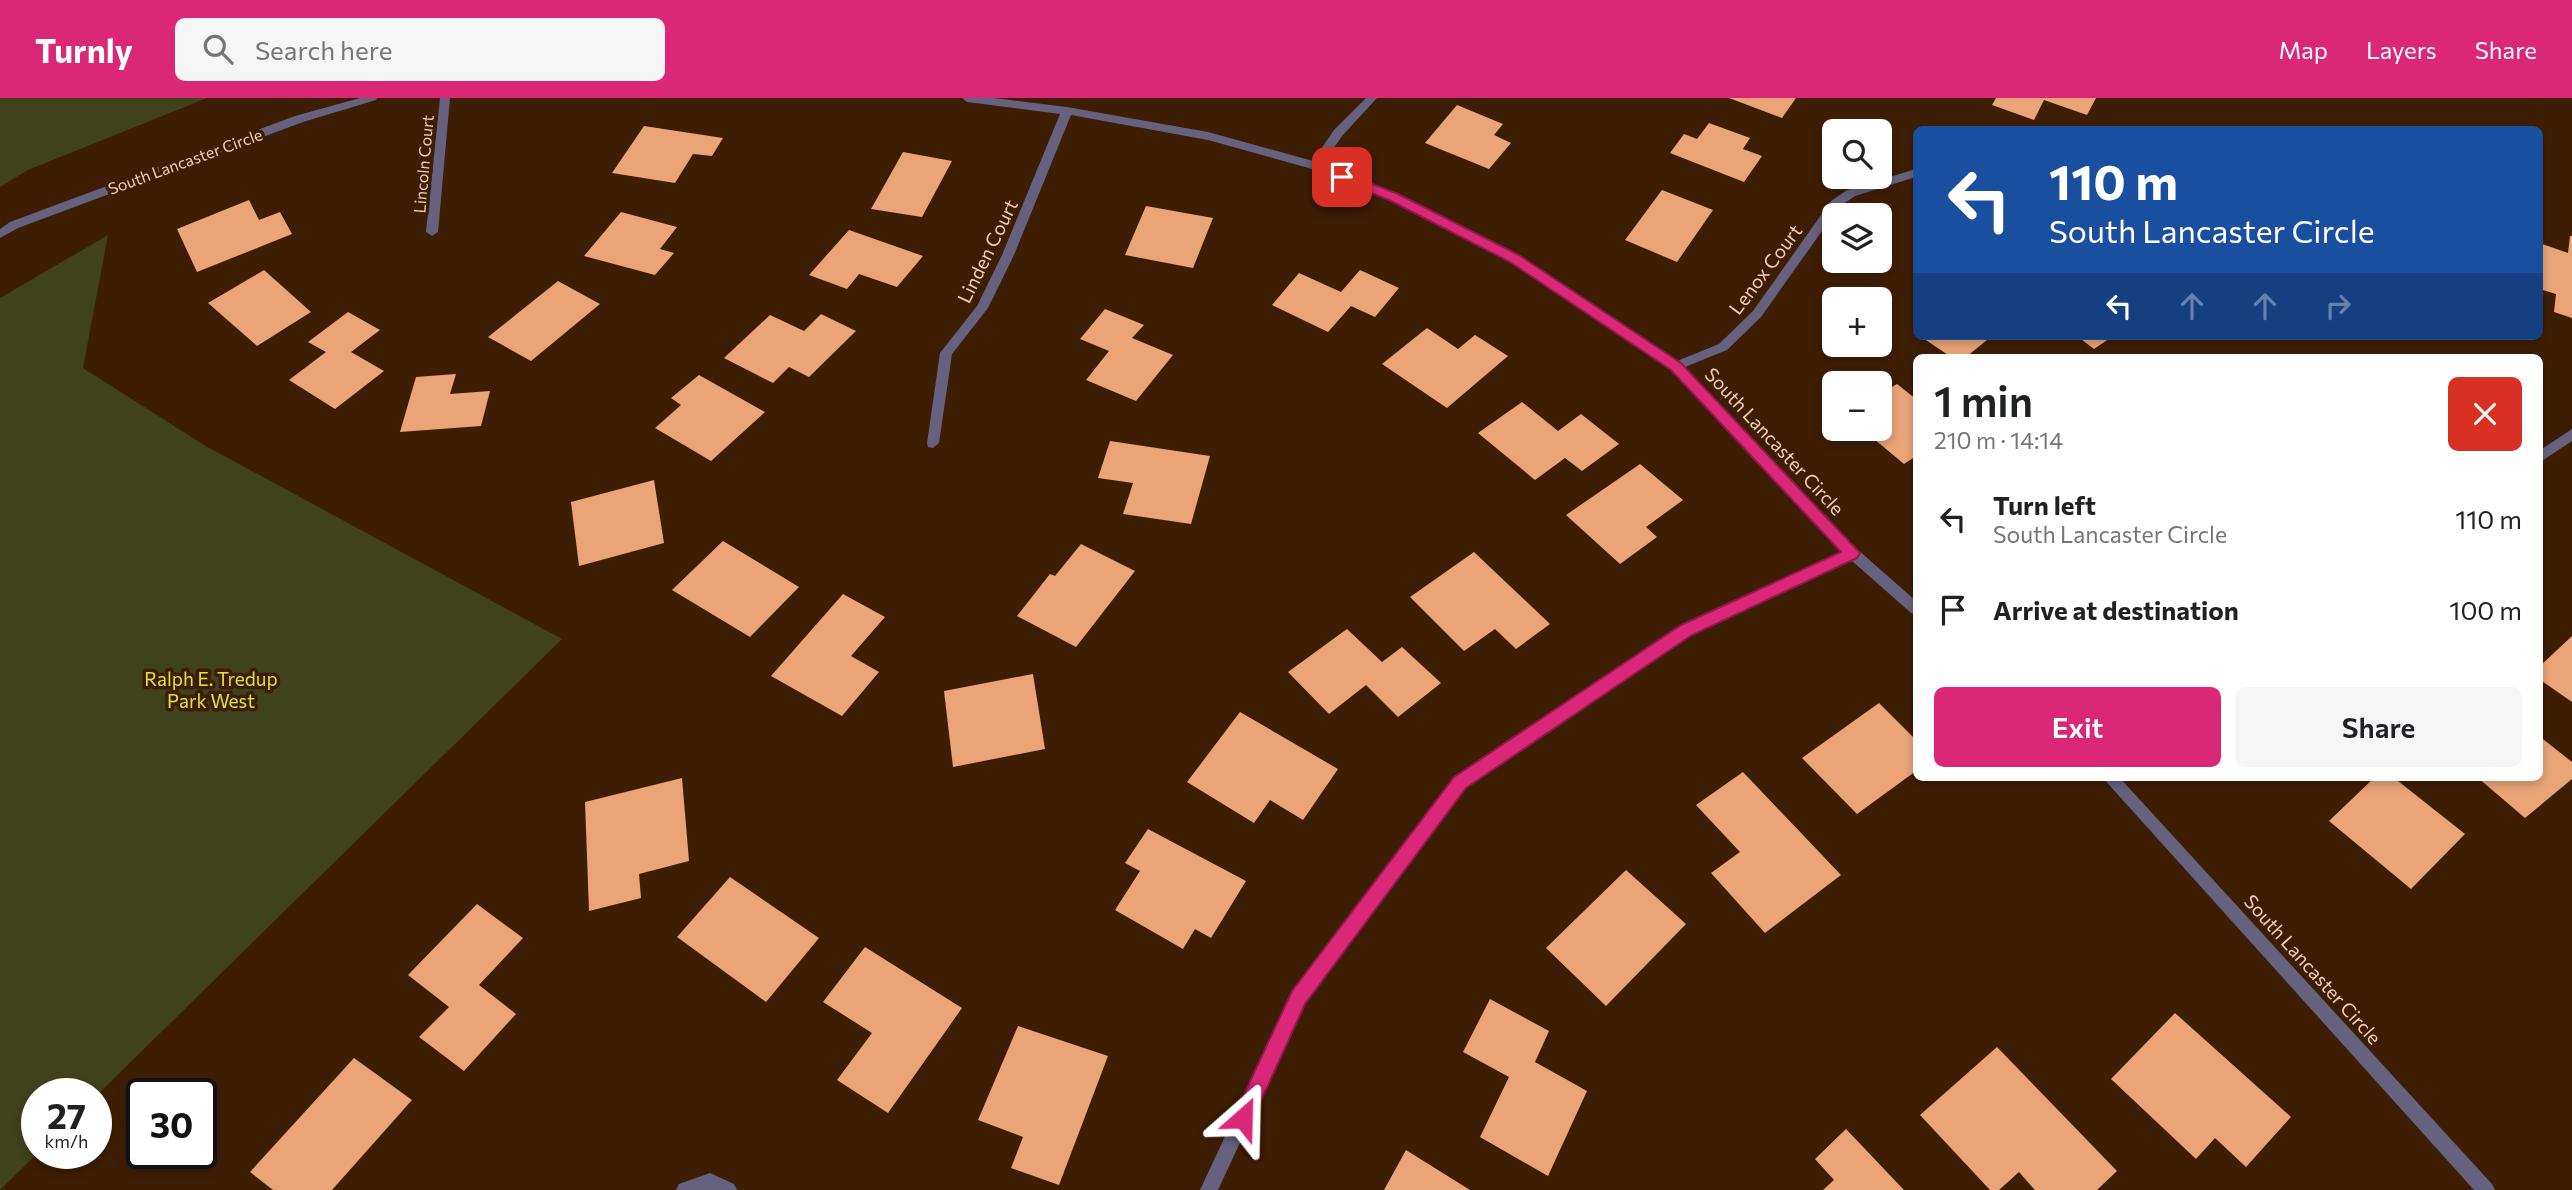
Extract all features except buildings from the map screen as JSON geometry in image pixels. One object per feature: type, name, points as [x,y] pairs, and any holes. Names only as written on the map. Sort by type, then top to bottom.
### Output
[{"type":"street","name":"South Lancaster Circle","points":[[0,234],[14,225],[299,119],[372,98]]},
{"type":"street","name":"Lincoln Court","points":[[432,232],[445,98]]},
{"type":"street","name":"South Lancaster Circle","points":[[967,98],[1067,111],[1208,136],[1316,166],[1394,197],[1515,258],[1676,366],[1852,553],[1913,606]]},
{"type":"street","points":[[1316,166],[1338,133],[1372,98]]},
{"type":"street","name":"Linden Court","points":[[933,443],[946,353],[982,308],[1008,255],[1067,111]]},
{"type":"street","name":"Lenox Court","points":[[1676,366],[1723,347],[1757,314],[1835,204],[1851,193],[1913,174]]},
{"type":"street","points":[[2543,455],[2572,434]]},
{"type":"street","points":[[1209,1190],[1299,997],[1460,782],[1686,630],[1852,553]]},
{"type":"street","name":"South Lancaster Circle","points":[[2113,781],[2486,1190]]},
{"type":"street","points":[[685,1190],[710,1182],[728,1190]]},
{"type":"green space","points":[[0,98],[207,98],[28,170],[0,187]]},
{"type":"green space","name":"Ralph E. Tredup Park West","points":[[108,235],[83,368],[204,445],[562,639],[112,1080],[112,1078],[21,1078],[22,1169],[0,1190],[0,298]]},
{"type":"route","points":[[1243,1118],[1299,997],[1460,782],[1686,630],[1852,553],[1676,366],[1515,258],[1394,197],[1342,177]]}]
